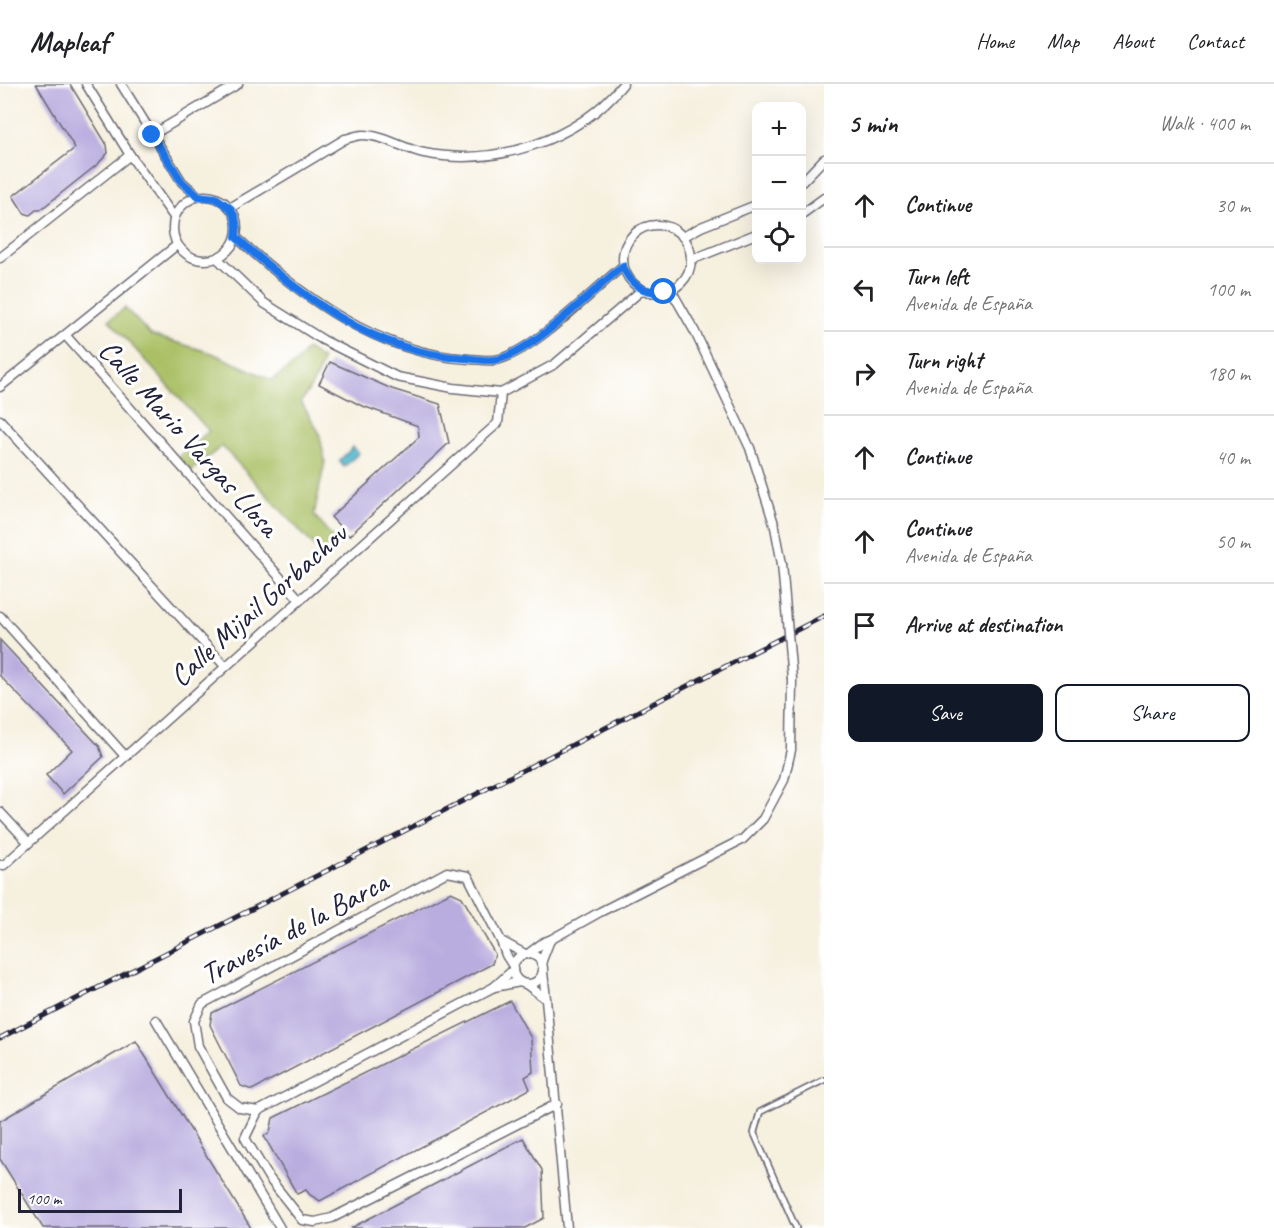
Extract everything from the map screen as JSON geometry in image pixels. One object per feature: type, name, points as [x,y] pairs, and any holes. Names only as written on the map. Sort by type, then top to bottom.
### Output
[{"type":"street","points":[[86,84],[130,155],[174,217]]},
{"type":"street","points":[[121,84],[182,182],[198,196]]},
{"type":"street","points":[[152,135],[238,84]]},
{"type":"street","points":[[230,208],[345,139],[362,135],[424,153],[466,157],[509,152],[546,140],[581,122],[609,101],[623,84]]},
{"type":"street","points":[[0,258],[130,155]]},
{"type":"street","points":[[806,177],[824,159]]},
{"type":"street","points":[[198,196],[216,198],[230,208],[235,217],[236,237],[225,253],[208,260],[190,257],[177,245],[173,236],[174,217],[179,207],[188,200],[198,196]]},
{"type":"street","points":[[806,211],[824,198]]},
{"type":"street","points":[[683,237],[701,227],[752,207]]},
{"type":"street","points":[[664,225],[683,237],[688,244],[691,260],[689,271],[683,281],[671,290],[652,293],[633,284],[623,266],[622,254],[633,234],[642,228],[664,225]]},
{"type":"street","points":[[691,260],[752,236]]},
{"type":"street","points":[[236,237],[268,266],[336,316],[384,340],[444,357],[498,360],[519,351],[623,266]]},
{"type":"street","points":[[0,387],[177,245]]},
{"type":"street","points":[[217,258],[264,303],[323,339],[387,371],[398,376],[453,388],[501,393],[555,364],[642,290]]},
{"type":"street","points":[[557,1104],[332,1218],[315,1222],[302,1220],[269,1178],[245,1138],[258,1111],[494,987],[513,968],[516,959],[544,942],[743,839],[763,819],[784,780],[791,750],[792,679],[782,564],[775,527],[750,448],[695,332],[671,290]]},
{"type":"street","name":"Calle Mario Vargas Llosa","points":[[66,336],[300,600]]},
{"type":"street","name":"Calle Mijail Gorbachov","points":[[0,865],[4,865],[498,423],[501,393]]},
{"type":"street","points":[[0,420],[225,666]]},
{"type":"street","points":[[0,616],[125,756]]},
{"type":"street","points":[[0,812],[28,842]]},
{"type":"street","name":"Travesía de la Barca","points":[[258,1111],[240,1108],[227,1098],[198,1046],[194,1021],[202,1004],[447,872],[468,876],[501,941]]},
{"type":"street","points":[[494,987],[538,980],[550,940]]},
{"type":"street","points":[[501,941],[535,956],[542,967],[557,1104],[567,1228]]},
{"type":"street","points":[[501,941],[516,978],[546,999]]},
{"type":"street","points":[[156,1020],[280,1228]]},
{"type":"lane","points":[[796,1228],[754,1133],[760,1112],[824,1080]]},
{"type":"green space","points":[[125,308],[151,335],[212,353],[272,380],[296,363],[307,349],[322,359],[317,376],[301,402],[319,432],[325,461],[314,515],[338,544],[325,558],[222,446],[191,471],[178,457],[209,431],[109,320]]},
{"type":"water","points":[[353,447],[359,453],[344,467],[339,461]]},
{"type":"building","points":[[36,84],[70,84],[107,145],[108,153],[98,164],[40,210],[30,215],[24,213],[13,196],[75,148]]},
{"type":"building","points":[[330,362],[392,389],[440,404],[449,443],[349,536],[331,517],[419,437],[418,426],[360,405],[319,384]]},
{"type":"building","points":[[0,640],[99,746],[103,757],[63,794],[46,775],[72,750],[0,676]]},
{"type":"building","points":[[451,892],[462,897],[495,954],[492,964],[252,1090],[241,1086],[210,1025],[212,1013]]},
{"type":"building","points":[[510,1001],[531,1038],[533,1072],[525,1077],[530,1089],[320,1201],[306,1190],[297,1194],[264,1136],[270,1132],[273,1118]]},
{"type":"building","points":[[136,1041],[251,1228],[43,1228],[0,1159],[0,1121]]},
{"type":"building","points":[[523,1138],[542,1170],[544,1218],[525,1228],[351,1228]]},
{"type":"railway","points":[[0,1038],[824,616]]},
{"type":"route","points":[[152,135],[182,182],[198,196],[207,195],[216,198],[230,208],[235,217],[236,237],[268,266],[336,316],[384,340],[444,357],[498,360],[519,351],[623,266],[633,284],[642,290],[652,293],[664,292]]}]
